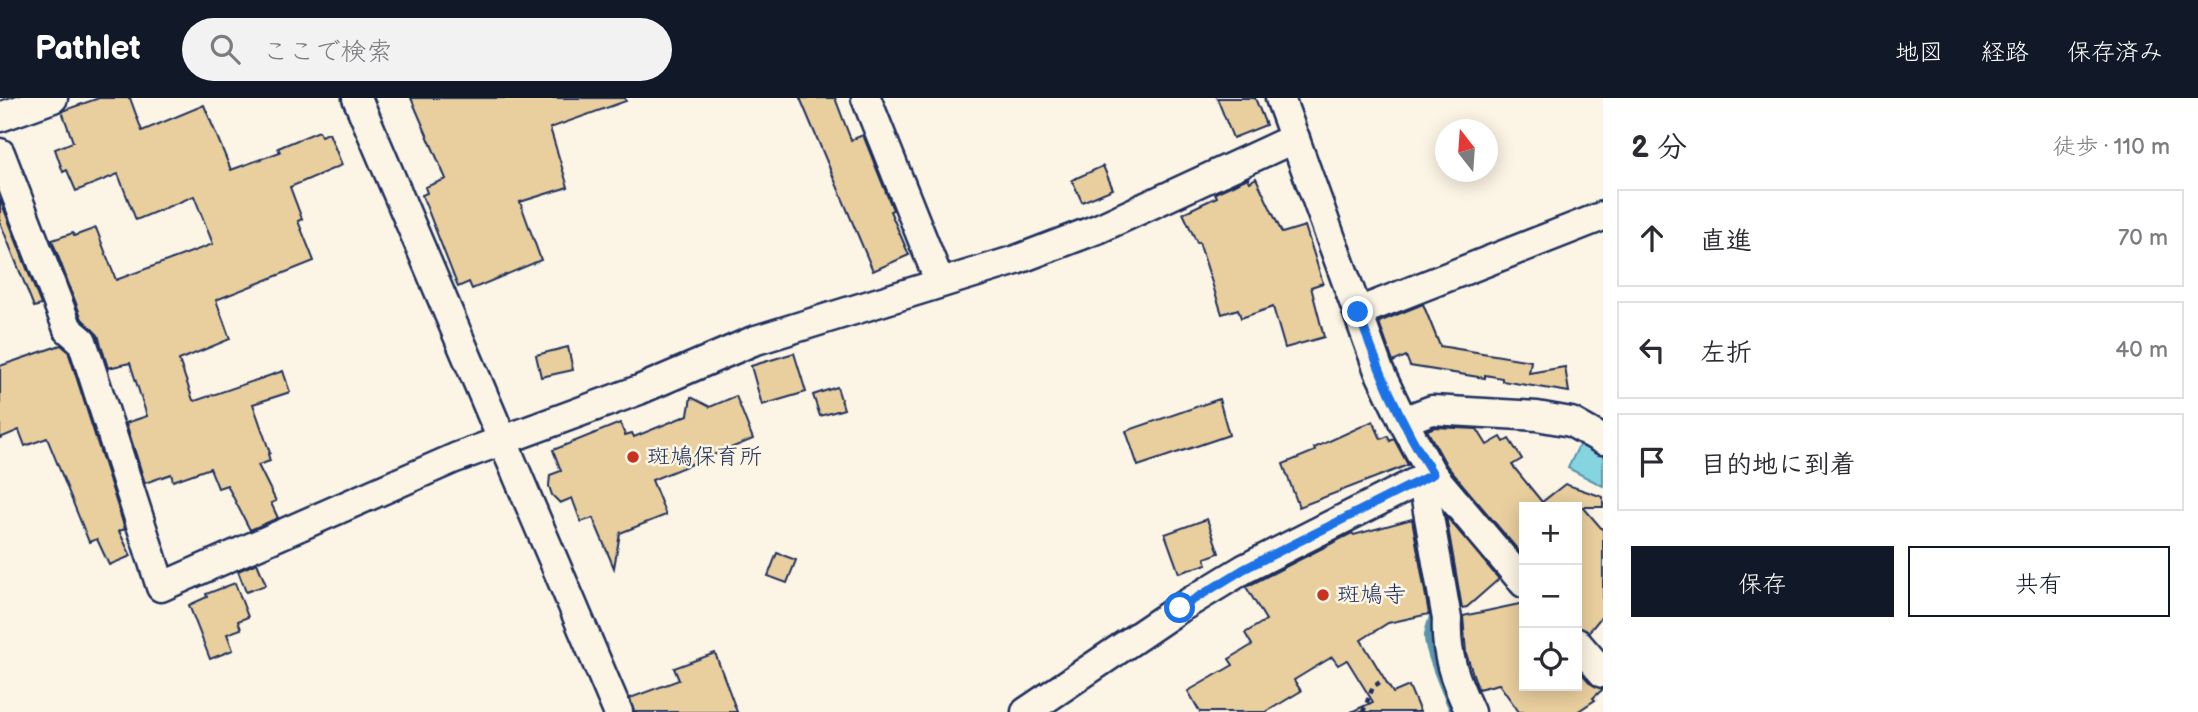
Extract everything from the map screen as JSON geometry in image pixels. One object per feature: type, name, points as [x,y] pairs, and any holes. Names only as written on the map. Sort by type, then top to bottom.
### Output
[{"type":"street","points":[[0,117],[53,98]]},
{"type":"street","points":[[356,98],[618,712]]},
{"type":"street","points":[[866,98],[940,284]]},
{"type":"street","points":[[1280,98],[1379,371],[1403,421],[1433,474],[1519,577]]},
{"type":"street","points":[[0,153],[68,329],[82,341],[161,587],[501,440],[639,390],[753,341],[1016,260],[1100,228],[1295,138]]},
{"type":"street","points":[[1358,312],[1603,216]]},
{"type":"street","points":[[1403,421],[1432,410],[1537,416],[1571,422],[1603,440]]},
{"type":"street","points":[[1026,712],[1180,608],[1244,569],[1433,474]]},
{"type":"street","points":[[1433,474],[1425,494],[1447,619],[1446,638],[1453,675],[1470,712]]},
{"type":"street","points":[[1582,649],[1603,673]]},
{"type":"path","points":[[1363,712],[1373,687],[1382,680]]},
{"type":"water","points":[[1580,443],[1603,455],[1603,486],[1568,468]]},
{"type":"building","points":[[99,98],[130,98],[142,131],[204,105],[231,170],[280,152],[278,148],[319,131],[321,136],[329,133],[342,165],[290,187],[302,219],[298,221],[314,261],[216,300],[230,339],[179,360],[195,401],[283,371],[290,392],[253,404],[270,453],[270,461],[258,465],[276,501],[271,503],[278,518],[250,530],[227,485],[218,488],[210,468],[173,481],[171,474],[145,483],[126,423],[147,416],[130,363],[108,368],[98,335],[82,319],[52,240],[96,228],[116,280],[213,244],[194,196],[136,220],[118,174],[76,191],[67,170],[63,172],[55,149],[73,142],[62,111]]},
{"type":"building","points":[[411,98],[625,98],[626,101],[550,128],[568,187],[520,202],[541,260],[472,289],[469,282],[458,287],[422,195],[427,193],[425,187],[446,179]]},
{"type":"building","points":[[800,98],[835,98],[851,140],[863,135],[909,255],[873,271]]},
{"type":"building","points":[[1217,98],[1255,98],[1266,125],[1233,138]]},
{"type":"building","points":[[1103,166],[1113,189],[1082,202],[1072,180]]},
{"type":"building","points":[[1248,178],[1250,182],[1256,178],[1282,233],[1305,226],[1323,283],[1311,287],[1324,337],[1285,348],[1273,307],[1241,318],[1238,309],[1222,314],[1199,242],[1197,243],[1183,213],[1217,197],[1215,193]]},
{"type":"building","points":[[0,199],[41,305],[34,307],[0,222]]},
{"type":"building","points":[[1423,304],[1440,346],[1531,361],[1529,373],[1565,367],[1569,392],[1502,381],[1502,378],[1485,375],[1485,378],[1410,366],[1406,356],[1393,362],[1379,322]]},
{"type":"building","points":[[61,345],[68,351],[125,529],[119,531],[131,556],[109,565],[97,539],[89,542],[47,438],[25,446],[19,430],[0,438],[0,366]]},
{"type":"building","points":[[568,347],[573,370],[541,377],[536,355]]},
{"type":"building","points":[[794,353],[806,392],[762,405],[751,366]]},
{"type":"building","points":[[837,387],[844,409],[820,416],[813,395]]},
{"type":"building","points":[[736,396],[753,439],[652,480],[666,515],[620,533],[614,568],[593,518],[581,522],[572,498],[560,503],[552,495],[550,475],[561,471],[553,450],[620,423],[625,435],[632,433],[634,437],[688,415],[691,397],[710,407]]},
{"type":"building","points":[[1219,399],[1229,435],[1138,466],[1126,431]]},
{"type":"building","points":[[1373,421],[1381,439],[1388,436],[1390,441],[1394,439],[1408,465],[1299,507],[1283,464]]},
{"type":"building","points":[[1435,427],[1477,429],[1487,445],[1501,437],[1504,442],[1509,439],[1522,459],[1512,465],[1542,502],[1519,502],[1519,551],[1447,466],[1427,430]]},
{"type":"building","points":[[1565,484],[1603,497],[1603,507],[1583,507],[1603,530],[1603,615],[1589,632],[1582,629],[1582,502],[1542,502]]},
{"type":"building","points":[[1446,516],[1499,579],[1467,607],[1462,608]]},
{"type":"building","points":[[1207,519],[1219,553],[1205,558],[1207,564],[1179,573],[1165,534]]},
{"type":"building","points":[[1412,519],[1429,614],[1388,623],[1361,640],[1393,693],[1409,686],[1420,712],[1351,712],[1373,702],[1347,660],[1338,665],[1332,657],[1294,680],[1301,691],[1266,712],[1200,712],[1188,691],[1233,665],[1229,659],[1252,645],[1245,633],[1266,620],[1246,587],[1352,533],[1354,535]]},
{"type":"building","points":[[777,553],[796,560],[787,583],[768,576]]},
{"type":"building","points":[[257,563],[266,585],[246,592],[238,571]]},
{"type":"building","points":[[235,583],[248,617],[238,621],[241,629],[227,634],[233,650],[210,659],[189,605],[207,597],[206,594]]},
{"type":"building","points":[[1519,604],[1519,691],[1582,691],[1582,674],[1591,684],[1603,689],[1593,698],[1595,700],[1577,712],[1519,712],[1499,684],[1478,689],[1466,653],[1463,616]]},
{"type":"building","points":[[715,653],[737,712],[634,712],[630,698],[679,680],[674,668]]},
{"type":"waterway","points":[[1433,611],[1428,635],[1429,646],[1454,712]]},
{"type":"place","name":"斑鳩保育所","points":[[633,457]]},
{"type":"place","name":"斑鳩寺","points":[[1323,595]]},
{"type":"route","points":[[1180,608],[1244,569],[1433,474],[1379,371],[1358,312]]}]
